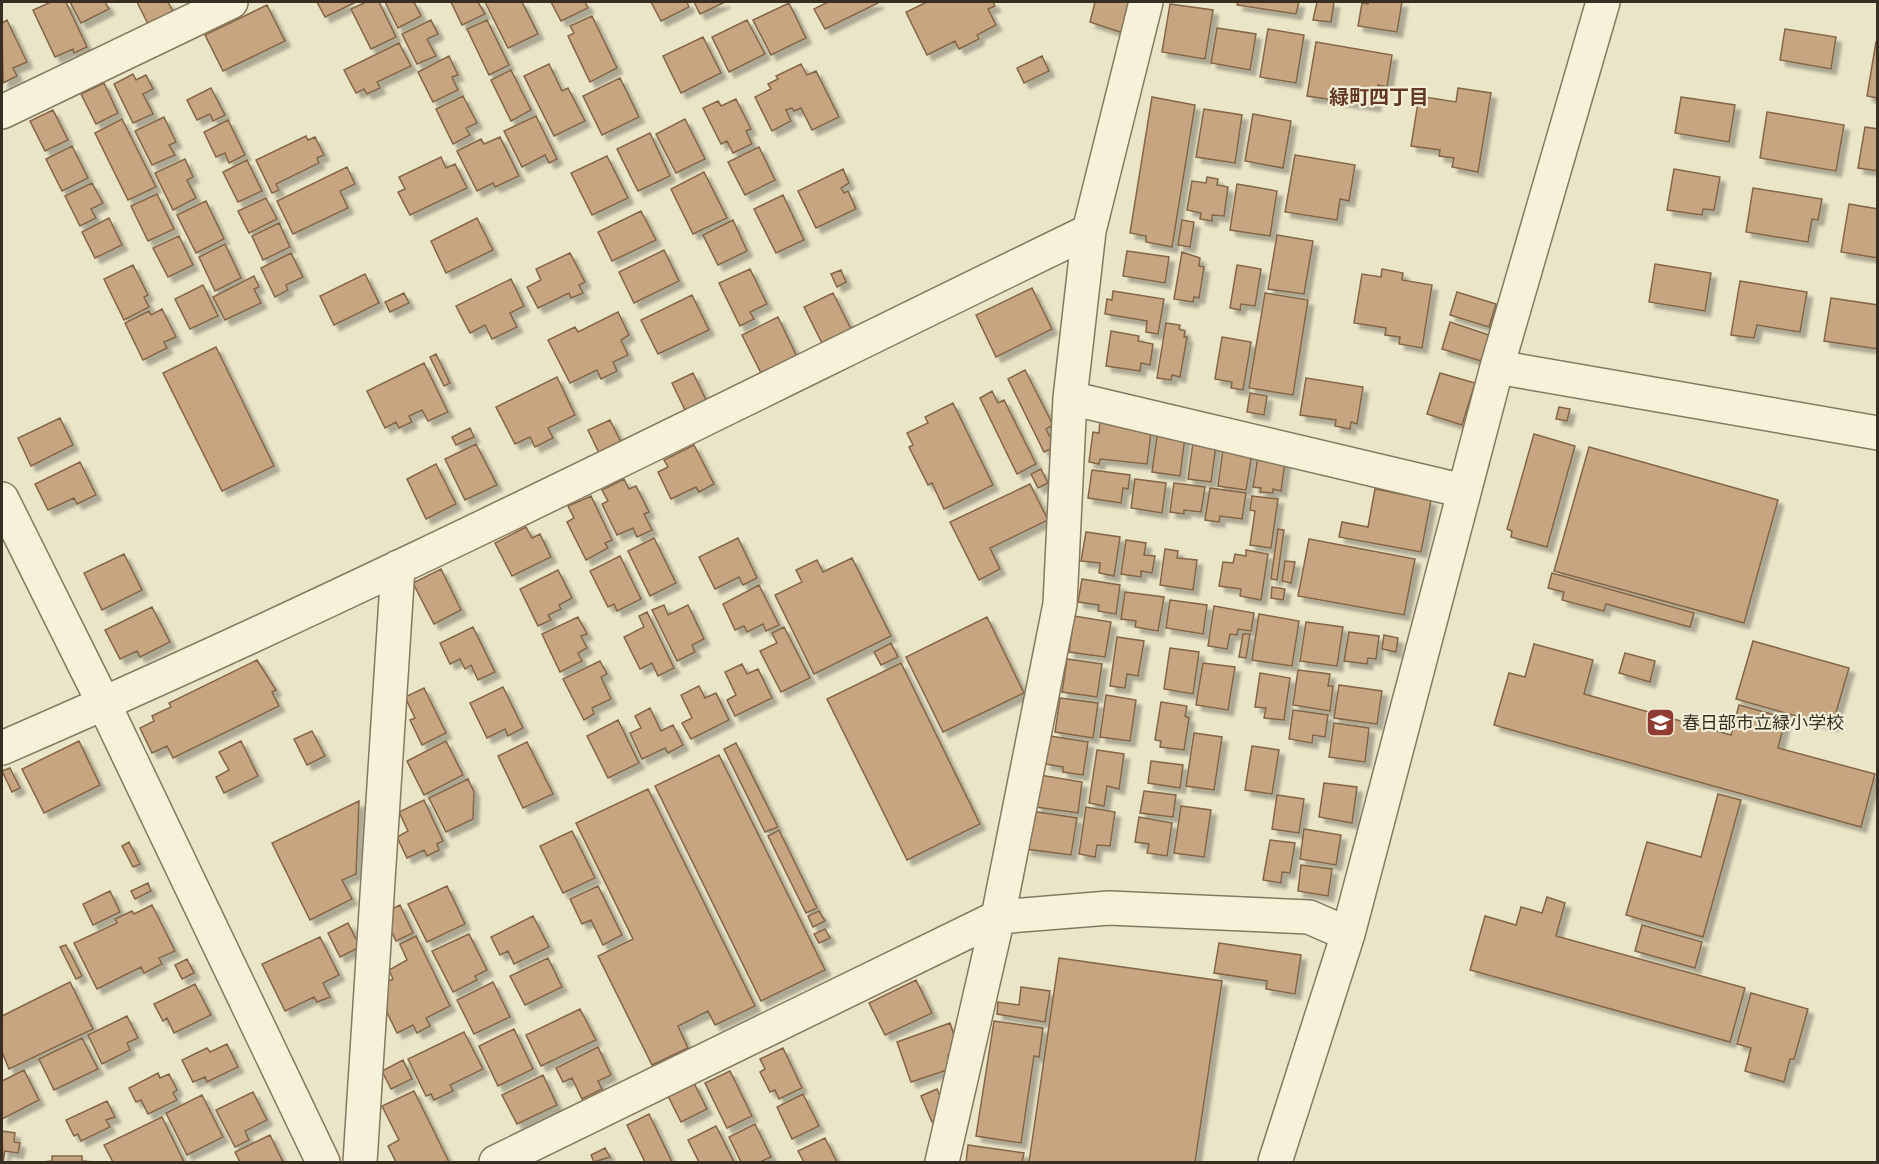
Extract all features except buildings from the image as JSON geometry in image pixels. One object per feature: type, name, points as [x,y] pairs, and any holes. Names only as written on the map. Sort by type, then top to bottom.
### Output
[{"type":"street","points":[[2,112],[231,2]]},
{"type":"street","points":[[942,1162],[998,917],[1060,603],[1070,398],[1089,231],[1146,2]]},
{"type":"street","points":[[1275,1162],[1348,934],[1497,368],[1603,2]]},
{"type":"street","points":[[2,748],[104,704],[398,567],[1089,231]]},
{"type":"street","points":[[1497,368],[1878,433]]},
{"type":"street","points":[[1070,398],[1464,491]]},
{"type":"street","points":[[2,499],[104,704],[323,1162]]},
{"type":"street","points":[[360,1162],[398,567]]},
{"type":"street","points":[[496,1162],[998,917],[1109,908],[1309,917],[1348,934]]},
{"type":"place","name":"春日部市立緑小学校","points":[[1661,722]]},
{"type":"district","name":"緑町四丁目","points":[[1379,97]]}]
